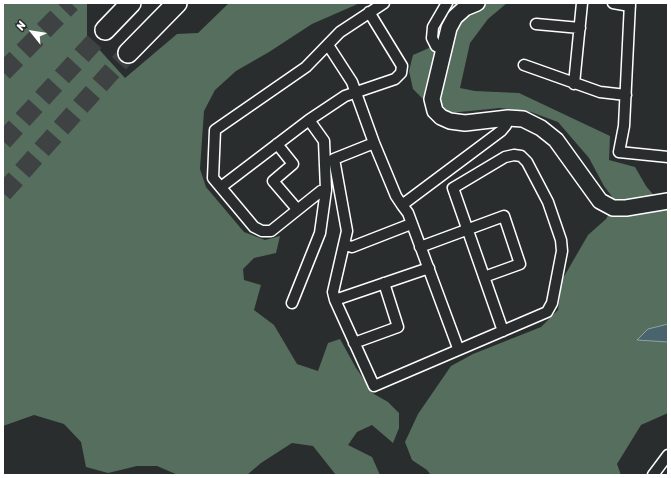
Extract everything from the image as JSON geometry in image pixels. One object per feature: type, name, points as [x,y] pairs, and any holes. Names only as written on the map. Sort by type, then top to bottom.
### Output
[{"type":"highway","points":[[105,30],[131,3]]},
{"type":"highway","points":[[128,53],[177,3]]},
{"type":"street","points":[[326,190],[320,191],[271,230],[262,231],[254,227],[213,178],[215,130],[306,66],[340,32],[384,3]]},
{"type":"street","points":[[443,50],[436,46],[432,38],[433,27],[447,3]]},
{"type":"street","points":[[477,3],[465,8],[455,17],[449,28],[432,99],[435,111],[441,117],[450,121],[465,123],[508,118],[523,119],[530,122],[556,140],[600,201],[613,208],[626,208],[668,201]]},
{"type":"street","points":[[574,84],[582,3]]},
{"type":"street","points":[[613,3],[630,5],[624,126],[619,152],[668,157]]},
{"type":"street","points":[[221,187],[309,120],[345,96],[395,79],[401,73],[402,66],[369,12]]},
{"type":"street","points":[[536,24],[580,28]]},
{"type":"street","points":[[328,45],[352,82],[374,143],[396,196],[408,213],[458,348]]},
{"type":"street","points":[[524,65],[600,92],[626,95]]},
{"type":"street","points":[[402,205],[501,131],[508,118]]},
{"type":"street","points":[[292,303],[320,233],[326,190],[324,141],[309,120]]},
{"type":"street","points":[[374,143],[334,159],[347,231],[333,292],[335,300],[374,386],[458,348],[503,331],[547,312],[552,303],[562,251],[561,240],[548,202],[528,162],[522,156],[504,156],[453,188],[503,331]]},
{"type":"street","points":[[278,144],[293,164],[273,181],[297,209]]},
{"type":"street","points":[[420,247],[504,216],[520,264],[484,277]]},
{"type":"street","points":[[344,245],[352,247],[411,224]]},
{"type":"street","points":[[335,300],[429,268]]},
{"type":"street","points":[[354,343],[398,327],[384,283]]},
{"type":"street","points":[[653,475],[668,455]]},
{"type":"green space","points":[[3,3],[87,3],[87,36],[125,78],[177,34],[198,33],[229,3],[360,3],[312,24],[236,71],[215,90],[204,111],[200,169],[206,187],[244,232],[265,240],[280,236],[276,253],[254,258],[243,269],[244,280],[261,285],[254,310],[274,325],[297,364],[318,371],[328,343],[340,339],[356,368],[374,394],[388,402],[399,413],[399,428],[393,443],[372,425],[357,432],[348,445],[372,457],[380,475],[336,475],[313,446],[292,443],[261,463],[247,475],[178,475],[157,466],[137,466],[108,473],[86,467],[81,442],[64,424],[34,415],[3,426]]},
{"type":"green space","points":[[454,3],[507,3],[488,19],[470,43],[460,88],[475,91],[519,93],[610,136],[609,160],[635,167],[646,186],[661,204],[668,205],[668,413],[641,425],[617,464],[621,475],[431,475],[427,470],[412,460],[405,442],[418,414],[451,366],[473,354],[541,327],[558,310],[562,280],[588,235],[606,219],[616,202],[604,186],[589,158],[558,122],[531,112],[500,108],[449,113],[442,106],[425,101],[413,89],[409,71],[413,55],[429,48],[439,33]]},
{"type":"water","points":[[668,324],[668,342],[637,340],[648,329]]},
{"type":"tunnel","points":[[3,72],[71,3]]},
{"type":"tunnel","points":[[3,141],[105,30]]},
{"type":"tunnel","points":[[3,193],[128,53]]}]
